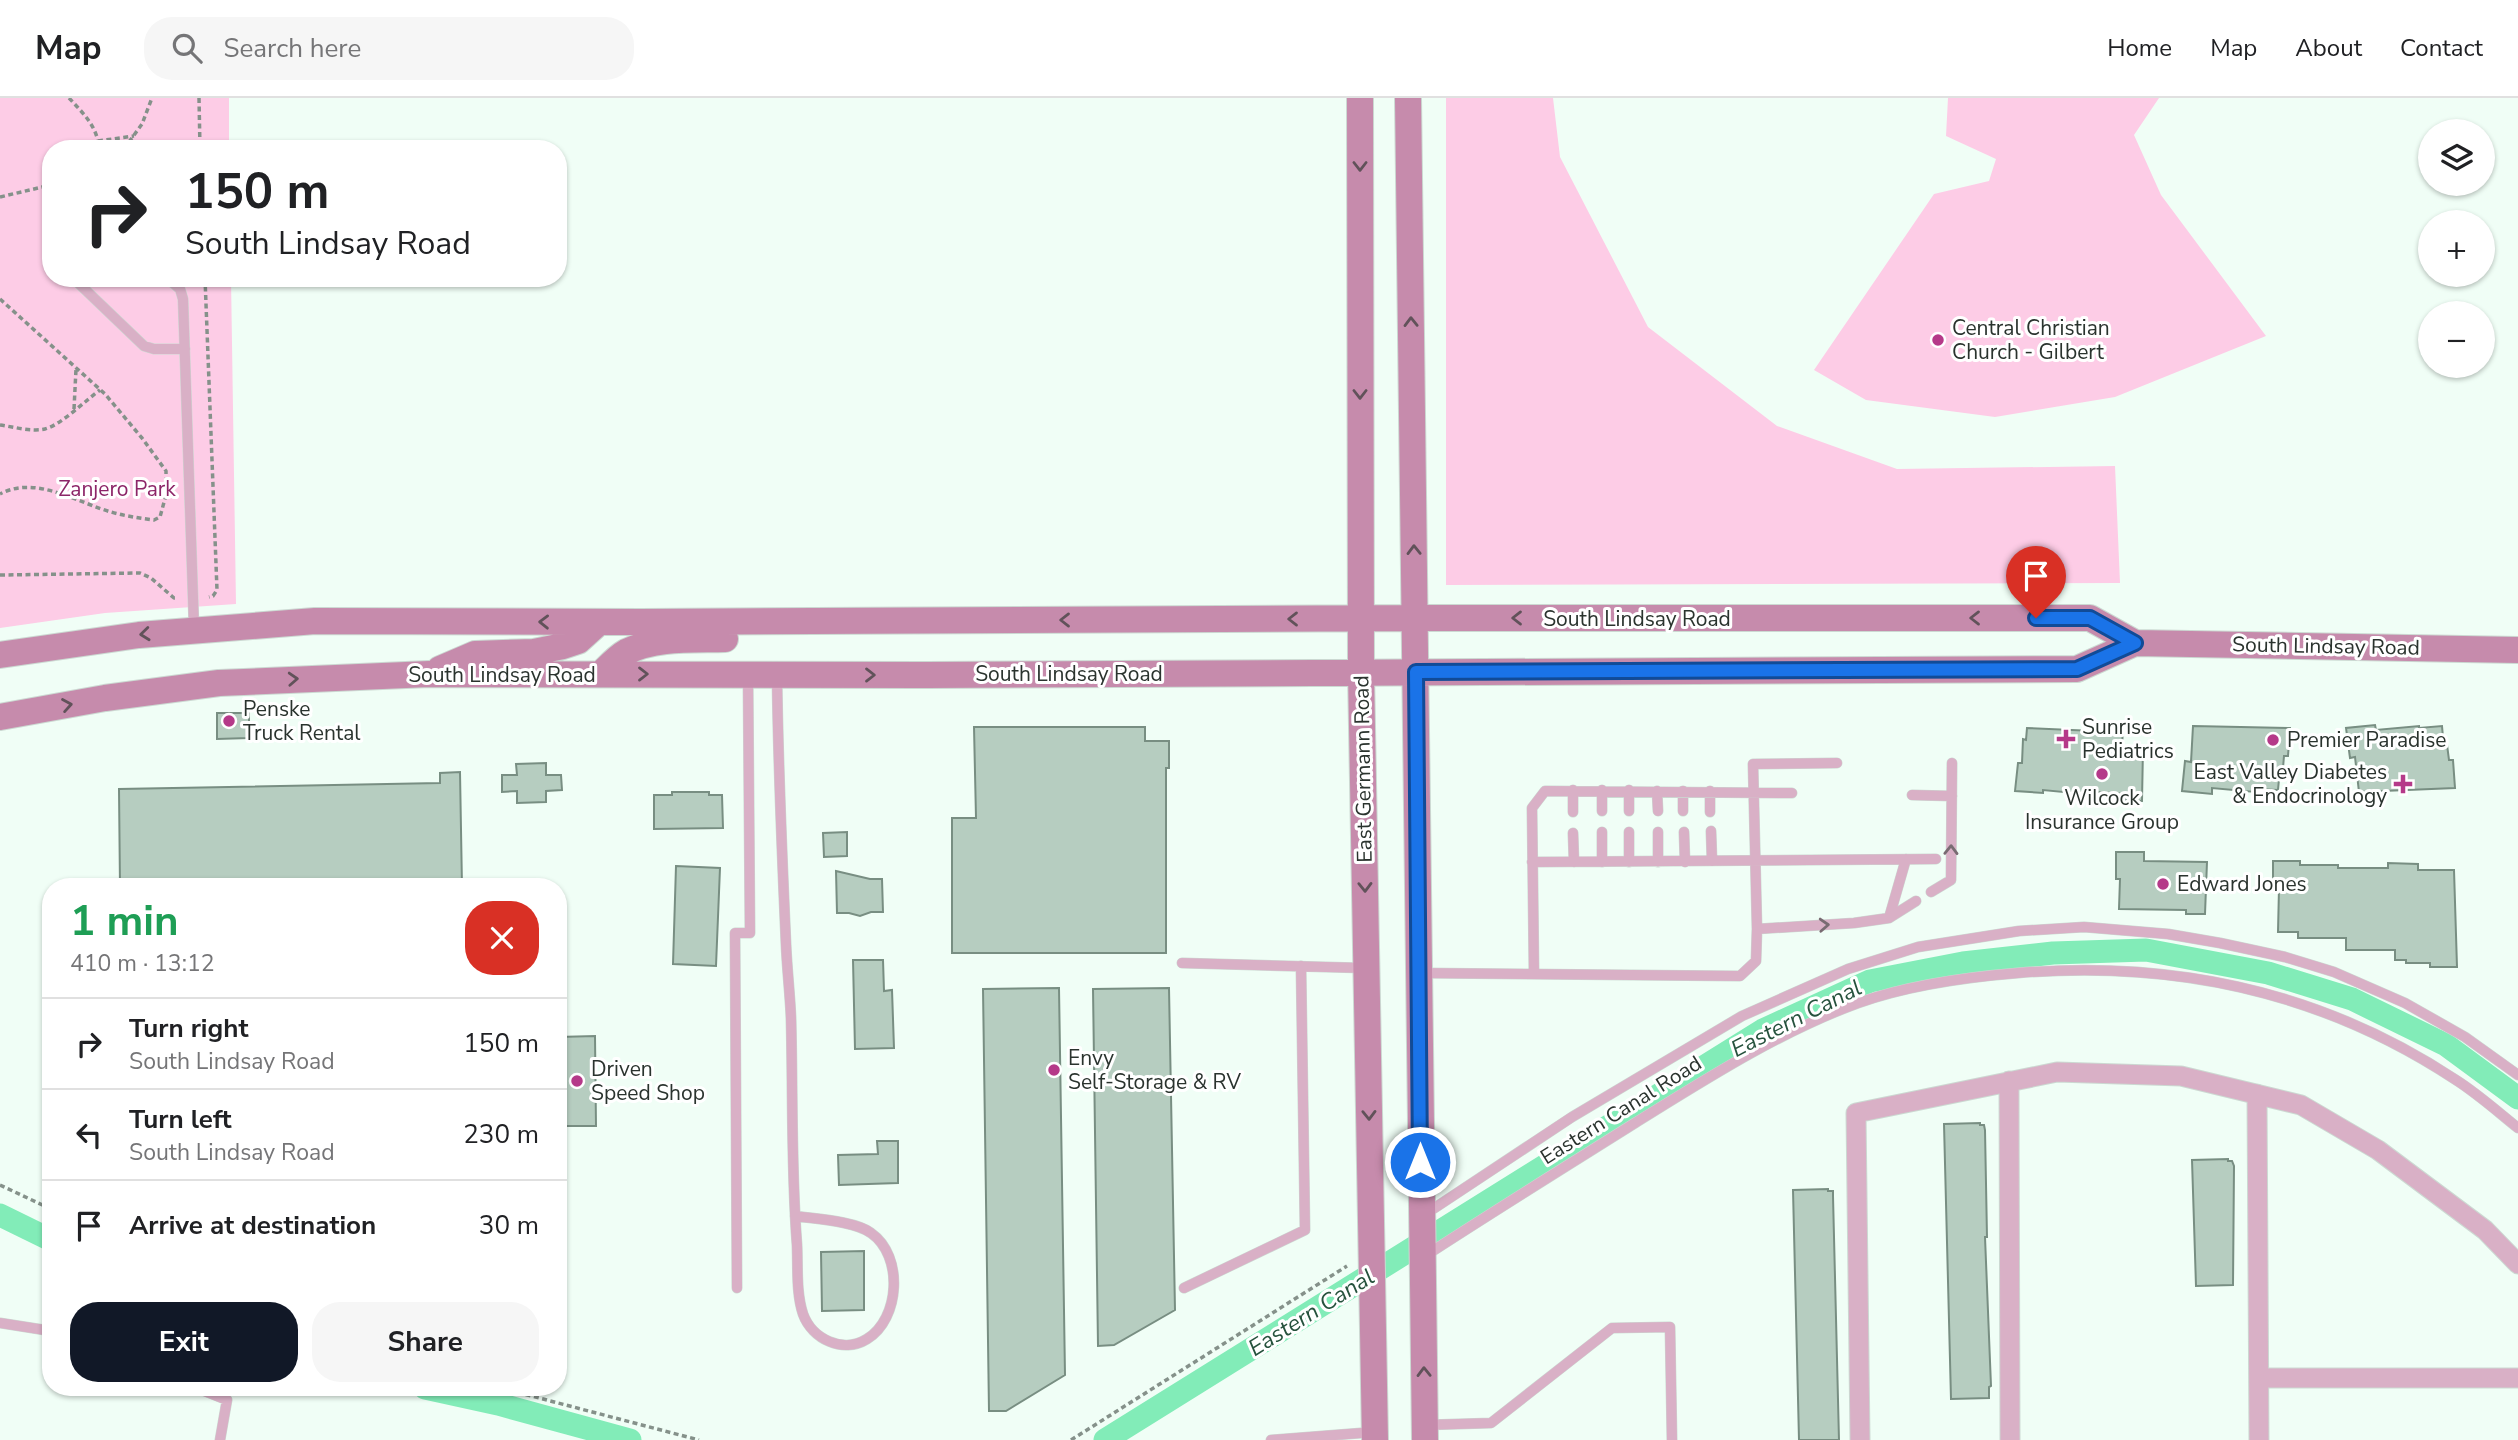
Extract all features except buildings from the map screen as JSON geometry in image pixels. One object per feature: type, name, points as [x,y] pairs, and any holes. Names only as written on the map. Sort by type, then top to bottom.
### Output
[{"type":"main road","name":"East Germann Road","points":[[1360,98],[1361,672],[1375,1436]]},
{"type":"main road","points":[[1408,98],[1425,1433]]},
{"type":"main road","name":"South Lindsay Road","points":[[0,655],[194,629],[315,621],[2090,618],[2135,643]]},
{"type":"main road","points":[[601,674],[624,653],[645,646],[665,642],[737,638],[799,621]]},
{"type":"main road","points":[[429,674],[475,654],[534,652],[563,646],[578,641],[599,622]]},
{"type":"main road","name":"South Lindsay Road","points":[[0,717],[105,698],[219,683],[429,674],[2077,669],[2135,643],[2518,650]]},
{"type":"street","points":[[1860,1440],[1856,1112],[2057,1072],[2181,1076],[2301,1105],[2378,1150],[2485,1230],[2518,1264]]},
{"type":"street","points":[[2009,1081],[2010,1440]]},
{"type":"street","points":[[2257,1094],[2259,1440]]},
{"type":"street","points":[[2259,1378],[2518,1378]]},
{"type":"lane","points":[[83,287],[145,346],[154,349],[185,349]]},
{"type":"lane","points":[[178,287],[183,299],[194,629]]},
{"type":"lane","points":[[737,1288],[736,933],[750,933],[748,674]]},
{"type":"lane","points":[[777,674],[778,761],[791,1016],[794,1216],[803,1314],[814,1333],[830,1342],[848,1346],[865,1341],[876,1332],[887,1316],[894,1285],[890,1259],[881,1242],[870,1232],[849,1225],[794,1216]]},
{"type":"lane","points":[[1418,972],[1740,975],[1756,961],[1758,929],[1753,764],[1838,763]]},
{"type":"lane","points":[[1931,892],[1951,880],[1952,763]]},
{"type":"lane","points":[[1573,790],[1573,812]]},
{"type":"lane","points":[[1602,790],[1602,811]]},
{"type":"lane","points":[[1629,790],[1629,811]]},
{"type":"lane","points":[[1534,974],[1532,808],[1545,791],[1792,793]]},
{"type":"lane","points":[[1657,791],[1658,811]]},
{"type":"lane","points":[[1683,791],[1683,811]]},
{"type":"lane","points":[[1710,791],[1710,812]]},
{"type":"lane","points":[[1912,795],[1952,796]]},
{"type":"lane","points":[[1711,831],[1712,861]]},
{"type":"lane","points":[[1602,832],[1602,862]]},
{"type":"lane","points":[[1629,832],[1629,862]]},
{"type":"lane","points":[[1658,832],[1658,862]]},
{"type":"lane","points":[[1684,832],[1685,862]]},
{"type":"lane","points":[[1573,833],[1574,862]]},
{"type":"lane","points":[[1889,918],[1906,859]]},
{"type":"lane","points":[[1532,862],[1936,859]]},
{"type":"lane","points":[[1758,929],[1889,918],[1916,901]]},
{"type":"lane","points":[[1421,1217],[1572,1117],[1742,1016],[1848,969],[1918,947],[2019,931],[2084,927],[2168,934],[2297,961],[2334,972],[2405,1003],[2465,1037],[2518,1075]]},
{"type":"lane","points":[[1182,963],[1366,968]]},
{"type":"lane","points":[[1184,1288],[1305,1230],[1301,966]]},
{"type":"lane","name":"Eastern Canal Road","points":[[1422,1258],[1664,1105],[1757,1050],[1812,1022],[1861,1002],[1984,976],[2052,970],[2107,969],[2176,974],[2230,984],[2323,1012],[2398,1045],[2458,1081],[2518,1128]]},
{"type":"lane","points":[[0,1323],[42,1330]]},
{"type":"lane","points":[[1425,1433],[1491,1423],[1612,1328],[1670,1327],[1672,1440]]},
{"type":"lane","points":[[217,1396],[227,1400],[220,1440]]},
{"type":"lane","points":[[1271,1440],[1375,1436]]},
{"type":"path","points":[[69,98],[89,119],[99,140]]},
{"type":"path","points":[[131,140],[142,124],[152,98]]},
{"type":"path","points":[[199,98],[200,140]]},
{"type":"path","points":[[106,140],[134,136]]},
{"type":"path","points":[[0,197],[42,187]]},
{"type":"path","points":[[0,575],[140,573],[151,578],[174,598],[213,596],[217,590],[205,287]]},
{"type":"path","points":[[0,299],[100,390],[142,438],[166,471],[166,495],[160,517],[154,520],[109,512],[43,488],[9,489],[0,494]]},
{"type":"path","points":[[74,409],[76,368]]},
{"type":"path","points":[[0,425],[44,429],[61,422],[100,390]]},
{"type":"path","points":[[0,1185],[42,1205]]},
{"type":"path","points":[[1070,1440],[1371,1251]]},
{"type":"path","points":[[531,1396],[699,1440]]},
{"type":"green space","name":"Zanjero Park","points":[[0,98],[229,98],[229,140],[42,140],[42,287],[231,287],[236,604],[105,613],[0,628]]},
{"type":"green space","points":[[1446,98],[1553,98],[1560,157],[1648,327],[1777,426],[1897,469],[2115,466],[2120,583],[1446,585]]},
{"type":"green space","points":[[1948,98],[2159,98],[2134,135],[2161,195],[2266,336],[2115,397],[1995,417],[1866,400],[1814,370],[1934,194],[1989,181],[1996,159],[1946,136]]},
{"type":"waterway","name":"Eastern Canal","points":[[1105,1440],[1763,1030],[1870,981],[1963,963],[2053,953],[2146,950],[2268,973],[2352,999],[2446,1045],[2518,1098]]},
{"type":"waterway","name":"Eastern Canal","points":[[0,1215],[42,1236]]},
{"type":"waterway","name":"Eastern Canal","points":[[462,1396],[630,1440]]},
{"type":"place","name":"Central Christian Church - Gilbert","points":[[1938,340]]},
{"type":"place","name":"Penske Truck Rental","points":[[229,721]]},
{"type":"place","name":"Sunrise Pediatrics","points":[[2066,739]]},
{"type":"place","name":"Premier Paradise","points":[[2273,740]]},
{"type":"place","name":"Wilcock Insurance Group","points":[[2102,774]]},
{"type":"place","name":"East Valley Diabetes & Endocrinology","points":[[2403,784]]},
{"type":"place","name":"Edward Jones","points":[[2163,884]]},
{"type":"place","name":"Envy Self-Storage & RV","points":[[1054,1070]]},
{"type":"place","name":"Driven Speed Shop","points":[[577,1081]]},
{"type":"route","points":[[1420,1162],[1416,672],[2077,669],[2135,643],[2090,618],[2036,618]]}]
